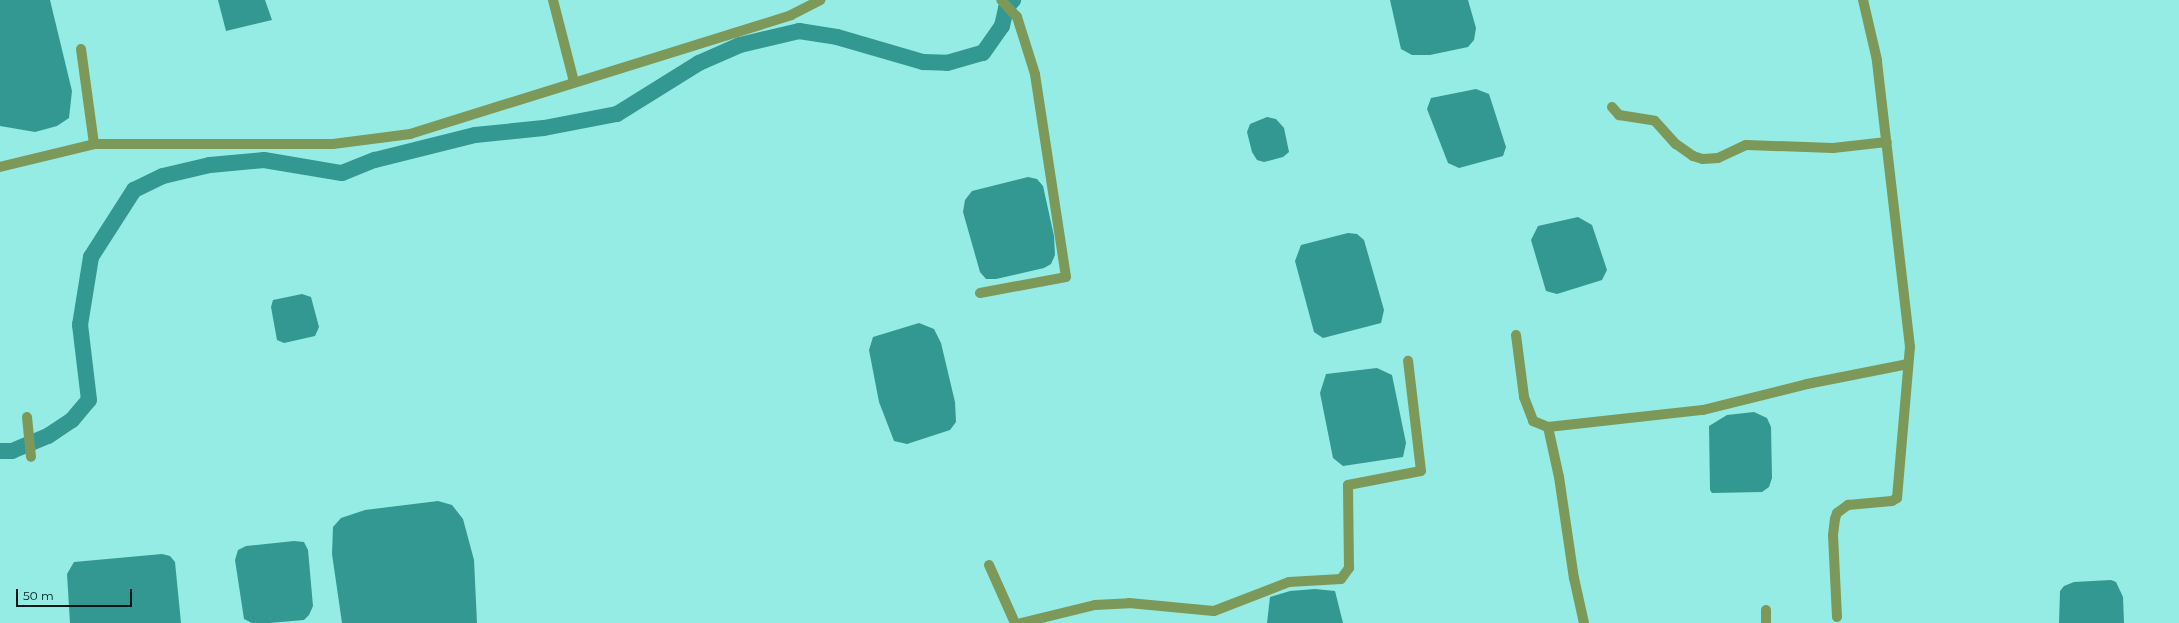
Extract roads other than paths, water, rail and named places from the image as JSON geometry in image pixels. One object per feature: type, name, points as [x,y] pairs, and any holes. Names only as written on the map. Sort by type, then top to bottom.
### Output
[{"type":"street","points":[[553,0],[574,82]]},
{"type":"street","points":[[0,167],[94,144],[332,144],[410,134],[790,15],[820,0]]},
{"type":"street","points":[[980,294],[1066,277],[1035,74],[1017,17],[1001,0]]},
{"type":"street","points":[[1837,617],[1833,535],[1835,519],[1837,514],[1848,504],[1892,501],[1897,498],[1910,347],[1878,60],[1863,0]]},
{"type":"street","points":[[81,49],[94,144]]},
{"type":"street","points":[[1612,107],[1619,115],[1655,121],[1676,144],[1693,156],[1703,159],[1718,158],[1746,146],[1833,148],[1886,142]]},
{"type":"street","points":[[1516,336],[1524,397],[1533,420],[1548,427],[1703,410],[1807,384],[1908,364]]},
{"type":"street","points":[[1021,623],[1096,605],[1129,603],[1214,610],[1290,582],[1341,578],[1348,568],[1348,485],[1421,471],[1408,361]]},
{"type":"street","points":[[27,417],[31,457]]},
{"type":"street","points":[[1548,427],[1559,477],[1574,578],[1584,623]]},
{"type":"street","points":[[989,566],[1015,623]]},
{"type":"street","points":[[1766,610],[1766,623]]},
{"type":"water","points":[[0,0],[50,0],[72,91],[69,118],[57,126],[35,132],[0,126]]},
{"type":"water","points":[[218,0],[265,0],[272,20],[226,31]]},
{"type":"water","points":[[1390,0],[1468,0],[1476,28],[1474,40],[1468,47],[1430,55],[1412,55],[1401,49]]},
{"type":"water","points":[[1476,89],[1489,94],[1506,147],[1503,156],[1459,168],[1448,163],[1427,109],[1431,98]]},
{"type":"water","points":[[1267,117],[1276,119],[1284,128],[1289,152],[1283,157],[1264,162],[1257,160],[1252,152],[1247,132],[1250,124]]},
{"type":"water","points":[[1028,177],[1037,179],[1043,186],[1054,236],[1055,255],[1051,264],[1044,268],[996,279],[986,279],[980,272],[963,212],[965,200],[972,191]]},
{"type":"water","points":[[1578,217],[1592,225],[1607,270],[1602,280],[1557,294],[1546,291],[1531,240],[1538,226]]},
{"type":"water","points":[[1348,233],[1357,234],[1364,240],[1384,310],[1381,323],[1323,338],[1314,332],[1295,261],[1301,245]]},
{"type":"water","points":[[302,294],[311,297],[319,327],[315,336],[284,343],[277,340],[271,307],[273,300]]},
{"type":"water","points":[[919,323],[934,329],[941,343],[955,402],[956,422],[950,430],[907,444],[894,441],[879,402],[869,350],[873,337]]},
{"type":"water","points":[[1377,368],[1392,375],[1406,443],[1403,457],[1343,466],[1333,458],[1320,393],[1326,374]]},
{"type":"water","points":[[1754,412],[1767,418],[1771,427],[1772,478],[1769,487],[1762,492],[1712,493],[1710,490],[1709,426],[1727,415]]},
{"type":"water","points":[[438,501],[452,505],[463,519],[474,560],[477,623],[342,623],[332,554],[333,527],[341,518],[365,510]]},
{"type":"water","points":[[294,541],[304,542],[308,550],[313,606],[309,615],[304,620],[269,623],[252,623],[244,619],[235,560],[238,550],[246,546]]},
{"type":"water","points":[[162,554],[170,556],[175,562],[181,623],[70,623],[67,574],[74,562]]},
{"type":"water","points":[[2111,580],[2116,582],[2123,597],[2124,623],[2059,623],[2060,591],[2064,586],[2074,582]]},
{"type":"water","points":[[1315,589],[1335,591],[1343,623],[1267,623],[1270,597],[1290,591]]},
{"type":"waterway","points":[[0,451],[12,451],[48,436],[72,420],[89,400],[80,325],[91,257],[134,190],[163,176],[210,165],[264,160],[342,173],[375,160],[475,135],[544,128],[617,114],[699,63],[740,45],[799,31],[837,37],[923,62],[947,63],[983,53],[1002,26],[1006,8],[1013,0]]}]
